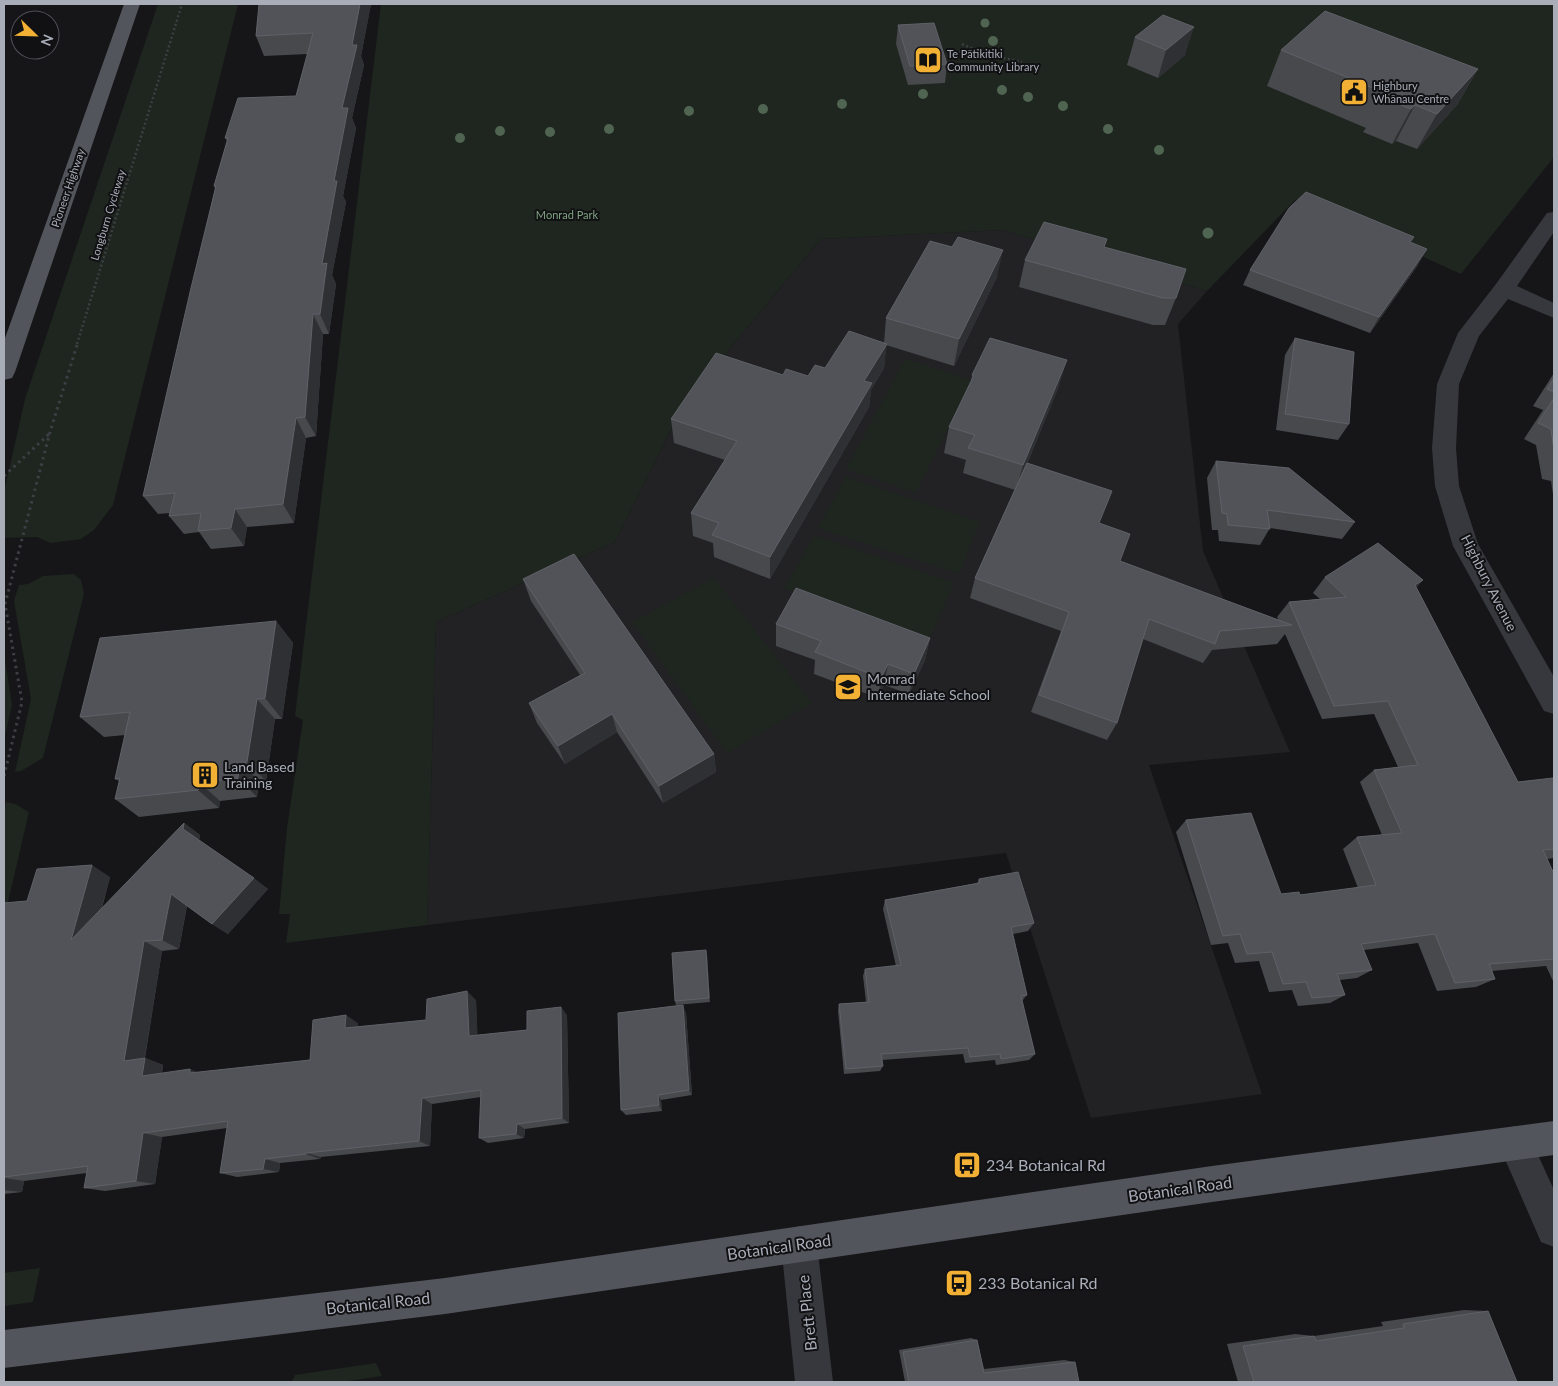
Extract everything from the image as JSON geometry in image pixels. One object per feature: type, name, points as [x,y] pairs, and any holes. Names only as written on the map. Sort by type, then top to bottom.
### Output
[{"type":"main road","name":"Pioneer Highway","points":[[4,372],[132,4]]},
{"type":"main road","name":"Botanical Road","points":[[4,1349],[445,1296],[799,1244],[1554,1138]]},
{"type":"street","name":"Highbury Avenue","points":[[1554,218],[1504,289],[1469,333],[1448,384],[1444,448],[1447,486],[1466,546],[1554,702]]},
{"type":"street","points":[[1504,289],[1554,311]]},
{"type":"street","points":[[1515,1143],[1554,1229]]},
{"type":"street","name":"Brett Place","points":[[799,1244],[814,1382]]},
{"type":"path","name":"Longburn Cycleway","points":[[4,776],[22,702],[5,604],[50,432],[182,4]]},
{"type":"path","points":[[962,44],[980,53]]},
{"type":"path","points":[[935,51],[980,53],[1022,62]]},
{"type":"path","points":[[958,68],[1018,65]]},
{"type":"path","name":"Longburn Cycleway","points":[[4,476],[50,432]]},
{"type":"shaded area","name":"Monrad Intermediate School","points":[[1003,230],[1207,291],[1178,324],[1203,551],[1290,752],[1149,765],[1262,1094],[1091,1118],[1006,853],[427,925],[436,622],[615,542],[683,405],[821,239]]},
{"type":"green space","points":[[158,4],[238,4],[113,505],[94,530],[81,539],[51,543],[37,537],[4,538],[4,492],[25,399]]},
{"type":"green space","name":"Monrad Park","points":[[381,4],[1554,4],[1554,157],[1461,274],[1296,199],[1207,291],[1003,230],[821,239],[683,405],[615,542],[436,622],[427,925],[286,943],[290,914],[279,914],[287,828],[303,720],[295,716]]},
{"type":"green space","points":[[905,359],[972,380],[916,493],[846,469]]},
{"type":"green space","points":[[846,477],[980,522],[959,574],[818,528]]},
{"type":"green space","points":[[814,535],[954,583],[929,640],[784,589]]},
{"type":"green space","points":[[74,574],[81,580],[84,594],[43,758],[21,771],[15,772],[31,699],[14,601],[19,585],[28,584],[43,576]]},
{"type":"green space","points":[[714,578],[812,703],[727,753],[632,622]]},
{"type":"green space","points":[[4,654],[12,705],[4,740]]},
{"type":"green space","points":[[6,802],[15,804],[29,812],[4,919],[4,814]]},
{"type":"green space","points":[[40,1268],[33,1302],[4,1306],[4,1273]]},
{"type":"green space","points":[[376,1363],[382,1376],[342,1382],[292,1382],[295,1375]]},
{"type":"building","points":[[259,4],[360,4],[352,45],[357,45],[342,108],[348,108],[334,181],[337,181],[322,264],[327,263],[320,314],[313,314],[305,417],[296,418],[283,504],[235,509],[231,528],[198,531],[201,513],[169,516],[175,493],[143,496],[216,186],[214,186],[228,138],[225,138],[238,98],[296,96],[313,33],[256,36]]},
{"type":"building","points":[[1325,11],[1478,69],[1437,114],[1415,105],[1411,109],[1381,97],[1385,93],[1281,50]]},
{"type":"building","points":[[1163,15],[1194,27],[1166,50],[1135,37]]},
{"type":"building","points":[[934,23],[947,64],[910,66],[898,25]]},
{"type":"building","points":[[1306,192],[1414,237],[1410,242],[1427,249],[1379,317],[1250,270],[1289,208]]},
{"type":"building","points":[[1044,222],[1107,239],[1104,247],[1186,269],[1176,298],[1163,298],[1025,260]]},
{"type":"building","points":[[958,237],[1003,250],[959,339],[886,318],[930,241],[952,247]]},
{"type":"building","points":[[849,331],[887,344],[864,381],[872,383],[770,557],[712,535],[719,523],[691,513],[737,441],[671,419],[716,353],[783,375],[786,369],[808,376],[815,365],[825,368]]},
{"type":"building","points":[[990,338],[1067,360],[1023,465],[968,448],[975,435],[949,427]]},
{"type":"building","points":[[1295,338],[1354,352],[1349,424],[1285,414]]},
{"type":"building","points":[[1554,378],[1554,392],[1547,389]]},
{"type":"building","points":[[1554,398],[1554,450],[1551,429],[1538,423]]},
{"type":"building","points":[[1216,461],[1289,468],[1355,522],[1267,510],[1270,529],[1228,525],[1227,514],[1222,513]]},
{"type":"building","points":[[1027,463],[1112,491],[1099,523],[1130,534],[1120,561],[1292,625],[1220,631],[1215,644],[1149,619],[1117,723],[1039,695],[1069,612],[975,578]]},
{"type":"building","points":[[1378,543],[1423,580],[1415,585],[1518,782],[1553,778],[1554,849],[1543,850],[1554,874],[1554,959],[1489,964],[1495,979],[1455,983],[1435,934],[1361,944],[1372,970],[1337,974],[1345,995],[1312,998],[1306,982],[1283,984],[1272,952],[1247,954],[1240,934],[1223,936],[1186,820],[1251,813],[1281,894],[1299,892],[1300,895],[1376,885],[1357,837],[1402,833],[1374,770],[1418,765],[1388,701],[1334,706],[1289,602],[1346,597],[1325,577]]},
{"type":"building","points":[[574,554],[714,754],[659,786],[612,714],[558,746],[529,703],[585,673],[523,579]]},
{"type":"building","points":[[796,588],[930,638],[914,674],[888,664],[881,678],[815,652],[821,641],[776,624]]},
{"type":"building","points":[[276,621],[265,698],[257,699],[247,762],[240,762],[238,778],[200,783],[198,790],[115,799],[120,778],[115,779],[130,712],[80,717],[100,638]]},
{"type":"building","points":[[184,823],[183,829],[254,878],[212,924],[171,894],[162,940],[144,941],[124,1061],[145,1058],[142,1076],[190,1069],[190,1073],[310,1060],[313,1020],[346,1015],[345,1028],[426,1020],[427,999],[467,991],[469,1036],[527,1030],[527,1011],[561,1007],[562,1118],[517,1124],[516,1134],[479,1138],[481,1090],[422,1098],[419,1141],[265,1159],[263,1169],[220,1173],[228,1121],[143,1133],[136,1181],[84,1188],[88,1166],[4,1177],[4,903],[27,901],[37,869],[92,865],[71,940]]},
{"type":"building","points":[[1018,872],[1034,923],[1011,927],[1027,995],[1021,996],[1035,1054],[1001,1059],[1000,1054],[970,1057],[968,1048],[881,1054],[883,1066],[846,1069],[839,1004],[869,1002],[865,969],[901,965],[885,900],[980,883],[979,879]]},
{"type":"building","points":[[706,950],[709,998],[675,1001],[672,953]]},
{"type":"building","points":[[683,1005],[689,1090],[658,1095],[659,1105],[621,1110],[618,1013]]},
{"type":"building","points":[[1488,1311],[1517,1382],[1254,1382],[1243,1346],[1314,1336],[1316,1341],[1404,1328],[1403,1324]]},
{"type":"building","points":[[977,1340],[984,1373],[1075,1362],[1079,1382],[909,1382],[903,1352]]},
{"type":"place","name":"Te Pātikitiki Community Library","points":[[928,60]]},
{"type":"place","name":"Highbury Whānau Centre","points":[[1354,92]]},
{"type":"place","name":"Monrad Intermediate School","points":[[848,687]]},
{"type":"place","name":"Land Based Training","points":[[205,775]]},
{"type":"place","name":"234 Botanical Rd","points":[[967,1165]]},
{"type":"place","name":"233 Botanical Rd","points":[[959,1283]]}]
